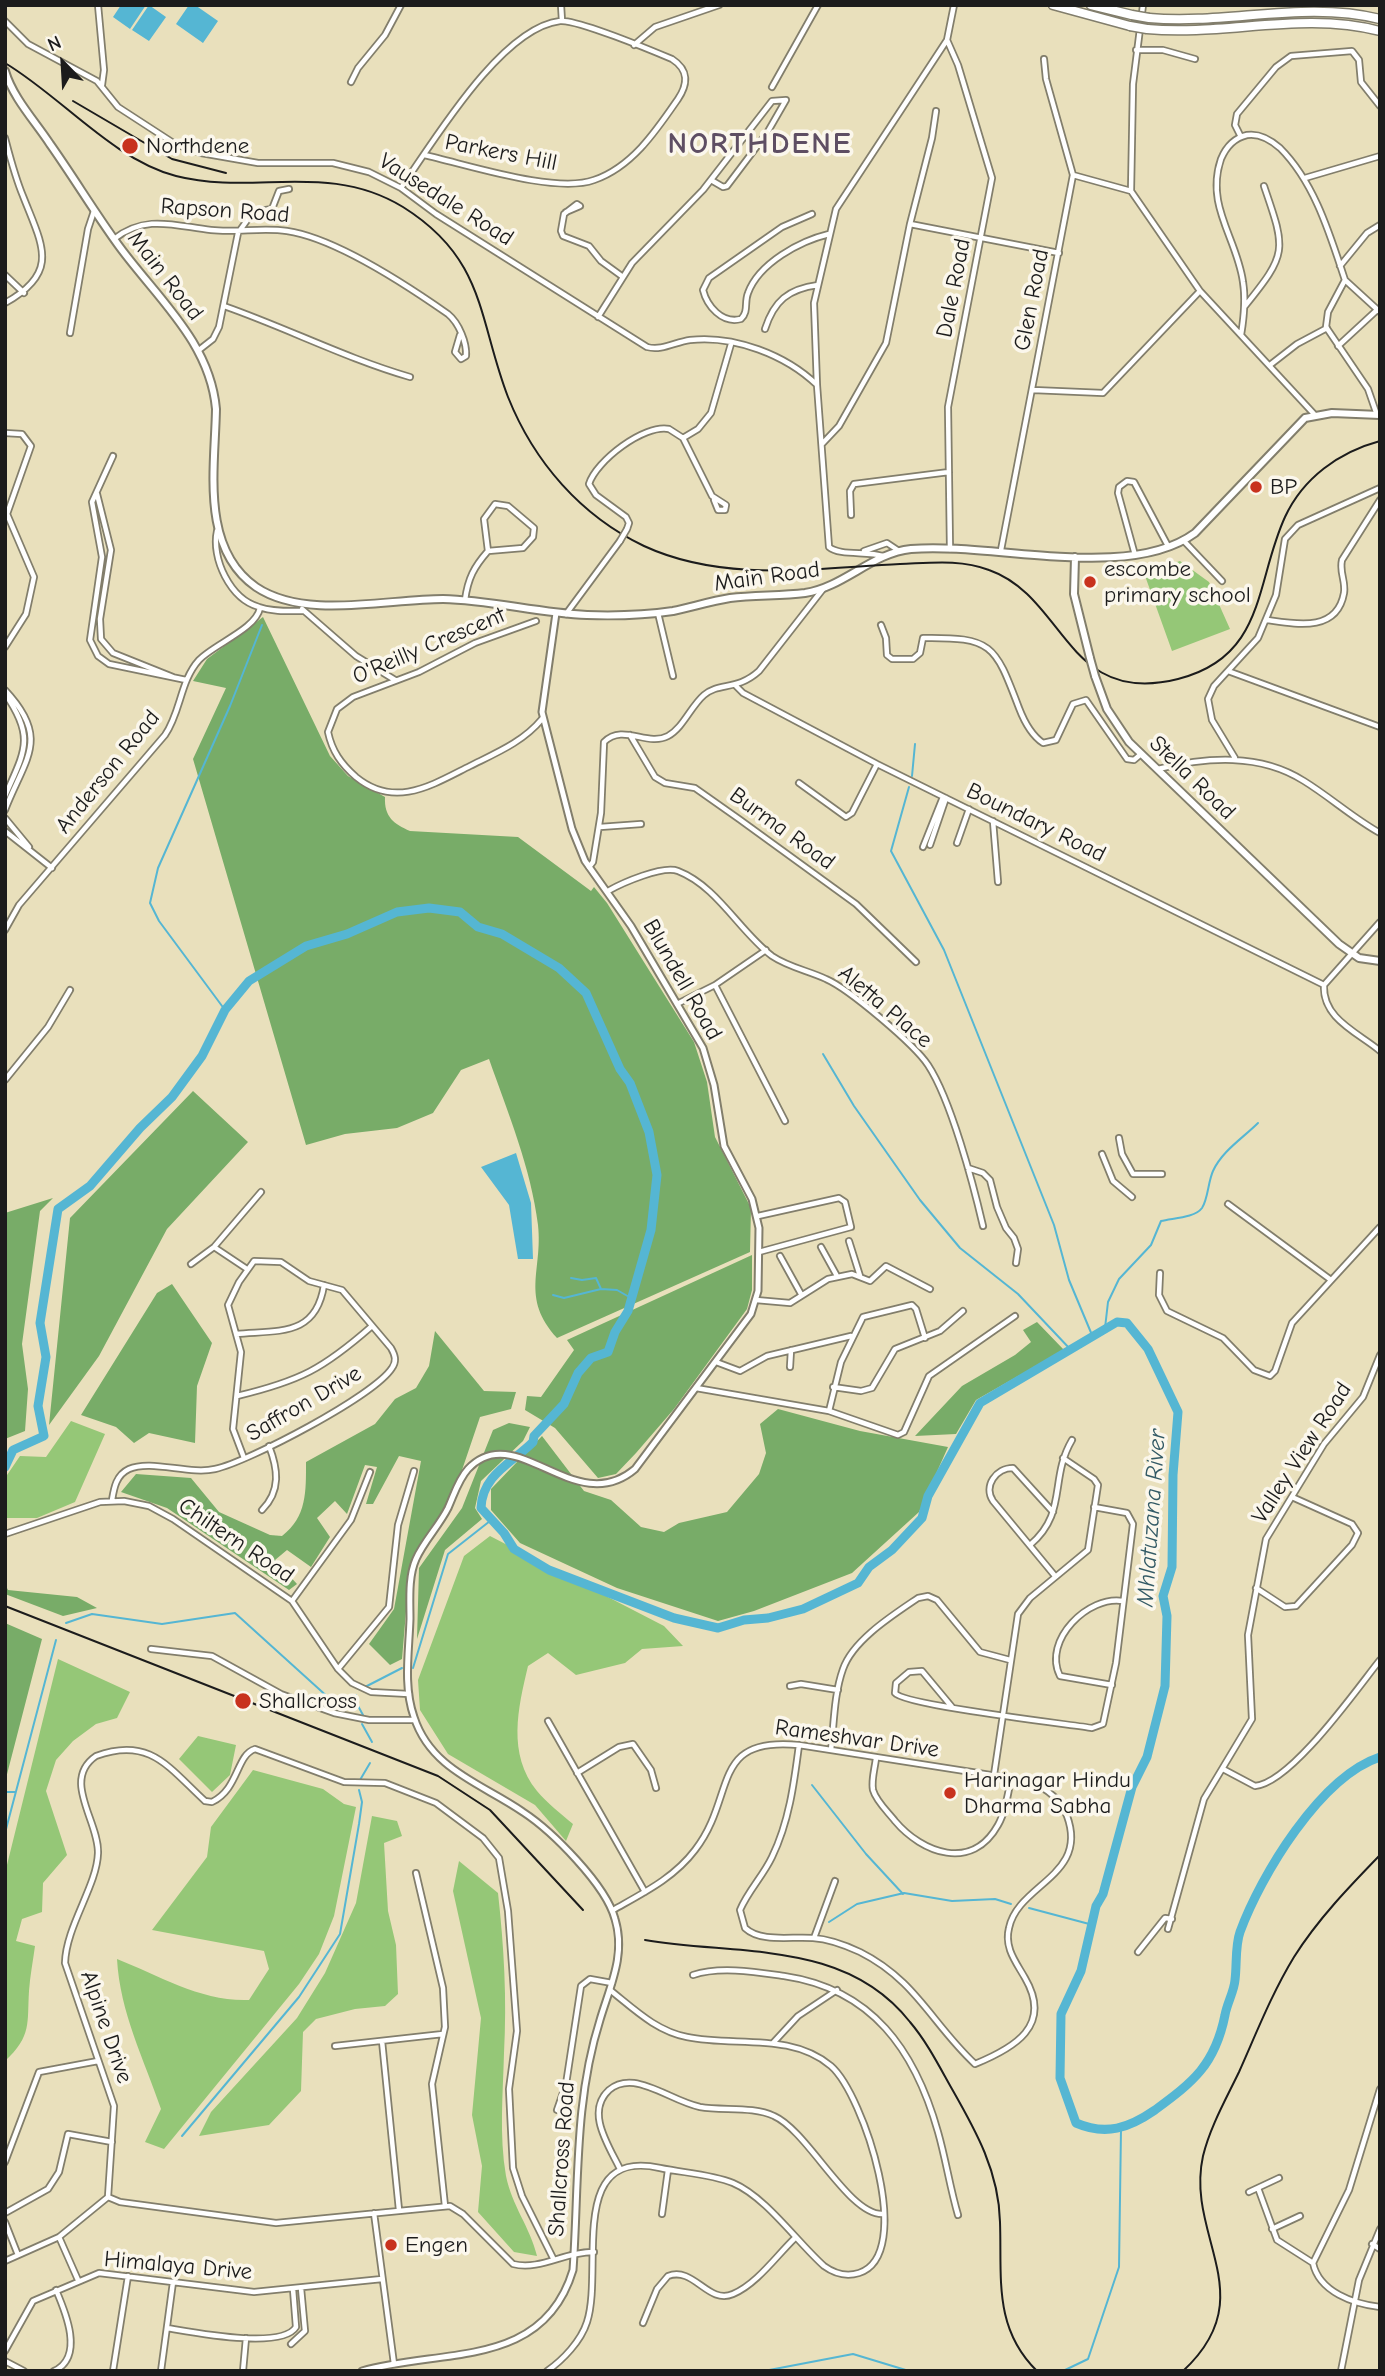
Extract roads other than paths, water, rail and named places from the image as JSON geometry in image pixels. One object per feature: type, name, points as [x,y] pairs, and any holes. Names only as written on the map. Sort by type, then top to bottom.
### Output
[{"type":"highway","points":[[1053,5],[1147,29],[1190,32],[1311,21],[1356,25],[1380,31]]},
{"type":"highway","points":[[1091,5],[1150,18],[1195,20],[1308,9],[1337,10],[1380,19]]},
{"type":"main road","name":"Main Road","points":[[5,71],[7,82],[114,239],[200,350],[214,389],[218,529],[229,559],[246,579],[268,594],[301,608],[465,600],[566,614],[658,613],[729,598],[823,589],[883,556],[899,551],[1001,550],[1075,557],[1135,556],[1183,540],[1200,528],[1296,426],[1314,414]]},
{"type":"main road","points":[[1314,414],[1378,415]]},
{"type":"main road","name":"Stella Road","points":[[1075,557],[1074,594],[1095,676],[1114,722],[1142,754],[1353,955]]},
{"type":"main road","points":[[1353,955],[1380,961]]},
{"type":"street","points":[[98,5],[104,70],[102,85]]},
{"type":"street","points":[[351,82],[358,68],[385,35],[401,5]]},
{"type":"street","points":[[561,5],[562,21]]},
{"type":"street","points":[[634,45],[654,27],[719,5]]},
{"type":"street","points":[[772,87],[818,5]]},
{"type":"street","points":[[899,551],[887,543],[864,551],[839,553],[829,547],[813,312],[829,234],[839,202],[947,40],[954,5]]},
{"type":"street","points":[[1143,5],[1136,50],[1130,142],[1131,191],[1200,291],[1314,414]]},
{"type":"street","name":"Vausedale Road","points":[[5,21],[28,44],[102,85],[118,107],[181,147],[258,163],[347,164],[401,188],[436,214],[598,317],[653,348],[690,340],[731,344],[782,357],[817,385]]},
{"type":"street","name":"Parkers Hill","points":[[401,188],[424,155],[478,83],[511,45],[525,34],[562,21],[678,63],[687,83],[642,147],[626,163],[587,182],[549,182],[424,155]]},
{"type":"street","name":"Dale Road","points":[[947,40],[958,65],[991,171],[981,238],[948,407],[950,549]]},
{"type":"street","points":[[1241,137],[1235,125],[1237,114],[1285,60],[1297,54],[1345,49],[1357,55],[1361,82],[1380,106]]},
{"type":"street","points":[[1136,50],[1163,50],[1195,59]]},
{"type":"street","name":"Glen Road","points":[[1001,550],[1073,175],[1046,79],[1044,59]]},
{"type":"street","points":[[598,317],[622,276],[711,180],[772,101],[786,100],[767,133],[727,186],[723,187],[711,180]]},
{"type":"street","points":[[822,444],[839,426],[886,343],[936,111]]},
{"type":"street","points":[[1241,335],[1244,307],[1240,267],[1222,222],[1216,192],[1223,153],[1241,137],[1260,136],[1274,142],[1305,178],[1345,280],[1378,311],[1338,346]]},
{"type":"street","points":[[5,138],[15,176],[42,248],[36,280],[24,293],[5,303]]},
{"type":"street","points":[[1305,178],[1380,156]]},
{"type":"street","points":[[1073,175],[1131,191]]},
{"type":"street","points":[[1244,307],[1273,272],[1280,253],[1281,238],[1264,186]]},
{"type":"street","points":[[200,350],[216,335],[238,233],[251,214],[272,209],[279,191],[289,189]]},
{"type":"street","points":[[70,333],[85,240],[95,210]]},
{"type":"street","points":[[565,212],[561,226],[563,236],[589,246],[601,261],[622,276]]},
{"type":"street","points":[[812,214],[775,231],[709,278],[703,289],[712,309],[728,319],[741,319],[746,311],[748,292],[765,269],[784,255],[829,234]]},
{"type":"street","name":"Rapson Road","points":[[114,239],[130,227],[145,223],[238,233],[288,231],[333,246],[443,310],[457,322],[460,335]]},
{"type":"street","points":[[910,224],[1059,253]]},
{"type":"street","points":[[1340,265],[1367,233],[1380,225]]},
{"type":"street","points":[[5,275],[24,293]]},
{"type":"street","points":[[1345,280],[1328,312],[1327,328],[1371,394],[1378,415]]},
{"type":"street","points":[[765,329],[774,306],[780,299],[796,290],[818,285]]},
{"type":"street","points":[[1033,390],[1102,393],[1200,291]]},
{"type":"street","points":[[224,306],[276,324],[348,358],[410,377]]},
{"type":"street","points":[[1270,365],[1297,344],[1327,328]]},
{"type":"street","points":[[460,335],[467,353],[461,359],[456,352],[460,335]]},
{"type":"street","points":[[683,438],[704,423],[711,413],[731,344]]},
{"type":"street","points":[[566,614],[620,541],[629,523],[626,517],[592,492],[589,484],[592,476],[613,452],[650,431],[669,429],[683,438],[714,500]]},
{"type":"street","points":[[5,433],[22,434],[31,446],[32,451],[9,500],[7,514],[34,577],[26,614],[5,647]]},
{"type":"street","points":[[113,456],[92,508],[102,557],[89,632],[92,647],[109,664],[186,680]]},
{"type":"street","points":[[851,515],[850,491],[854,484],[948,472]]},
{"type":"street","points":[[1135,556],[1118,493],[1119,487],[1127,481],[1134,482],[1142,494],[1168,546]]},
{"type":"street","points":[[1234,758],[1212,720],[1207,705],[1214,686],[1253,645],[1267,620],[1279,585],[1284,544],[1292,528],[1380,488]]},
{"type":"street","points":[[97,492],[111,550],[100,619],[101,639],[113,653],[177,679]]},
{"type":"street","points":[[1267,620],[1310,626],[1335,611],[1344,592],[1340,568],[1342,561],[1380,500]]},
{"type":"street","points":[[465,600],[472,569],[488,551],[523,548],[533,537],[534,528],[508,506],[495,504],[484,519],[488,551]]},
{"type":"street","name":"Main Road","points":[[218,529],[216,552],[224,572],[243,598],[260,608],[301,608]]},
{"type":"street","points":[[1183,540],[1222,581]]},
{"type":"street","points":[[864,551],[883,556]]},
{"type":"street","points":[[589,867],[593,862],[600,827],[603,746],[611,736],[668,736],[707,692],[736,686],[759,671],[823,589]]},
{"type":"street","name":"Anderson Road","points":[[5,929],[19,905],[165,735],[179,708],[186,680],[200,659],[248,625],[260,608]]},
{"type":"street","points":[[301,608],[356,656],[395,680]]},
{"type":"street","name":"Blundell Road","points":[[484,1458],[506,1455],[597,1485],[625,1478],[635,1469],[745,1324],[756,1300],[758,1216],[752,1196],[724,1146],[714,1085],[704,1048],[607,891],[589,867],[572,830],[542,719],[556,613]]},
{"type":"street","points":[[658,613],[673,676]]},
{"type":"street","name":"O'Reilly Crescent","points":[[536,621],[475,643],[419,672],[344,703],[333,715],[328,732],[333,750],[364,783],[389,794],[413,793],[515,743],[542,719]]},
{"type":"street","points":[[881,625],[887,638],[888,657],[895,660],[916,658],[923,638],[957,639],[988,646],[1000,660],[1029,730],[1043,743],[1055,740],[1073,704],[1086,700],[1127,758],[1135,760],[1142,754]]},
{"type":"street","points":[[1228,671],[1380,727]]},
{"type":"street","name":"Boundary Road","points":[[736,686],[743,693],[877,764],[1324,985]]},
{"type":"street","points":[[5,692],[23,723],[26,744],[5,796]]},
{"type":"street","points":[[5,692],[25,715],[33,738],[29,758],[5,810]]},
{"type":"street","name":"Burma Road","points":[[630,735],[655,777],[664,783],[695,788],[856,904],[916,962]]},
{"type":"street","points":[[1158,769],[1234,758],[1282,770],[1301,779],[1380,833]]},
{"type":"street","points":[[799,783],[846,817],[852,813],[877,764]]},
{"type":"street","points":[[930,845],[945,797]]},
{"type":"street","points":[[923,847],[945,797]]},
{"type":"street","points":[[957,843],[969,809]]},
{"type":"street","points":[[5,818],[30,848],[52,868]]},
{"type":"street","points":[[993,821],[992,839],[998,881]]},
{"type":"street","points":[[600,827],[641,824]]},
{"type":"street","points":[[5,831],[30,848]]},
{"type":"street","name":"Aletta Place","points":[[607,891],[661,870],[678,870],[704,888],[780,961],[825,978],[845,990],[923,1059],[940,1091],[967,1168],[983,1226]]},
{"type":"street","points":[[1380,922],[1324,985],[1329,1005],[1336,1017],[1380,1051]]},
{"type":"street","points":[[676,1005],[715,985],[766,950]]},
{"type":"street","points":[[715,985],[785,1121]]},
{"type":"street","points":[[5,1080],[48,1027],[70,990]]},
{"type":"street","points":[[1119,1138],[1122,1154],[1133,1174],[1162,1174]]},
{"type":"street","points":[[1102,1154],[1113,1181],[1132,1197]]},
{"type":"street","points":[[967,1168],[983,1173],[990,1180],[997,1208],[1018,1249],[1016,1263]]},
{"type":"street","points":[[191,1264],[214,1247],[261,1192]]},
{"type":"street","points":[[758,1216],[839,1198],[845,1202],[851,1227],[759,1252]]},
{"type":"street","points":[[1227,1204],[1331,1280]]},
{"type":"street","points":[[1160,1273],[1158,1295],[1167,1311],[1223,1338],[1254,1370],[1270,1376],[1275,1371],[1292,1323],[1380,1227]]},
{"type":"street","points":[[849,1241],[860,1277]]},
{"type":"street","points":[[214,1247],[247,1269]]},
{"type":"street","points":[[821,1247],[837,1276]]},
{"type":"street","points":[[780,1256],[801,1294]]},
{"type":"street","name":"Saffron Drive","points":[[112,1500],[116,1482],[128,1469],[142,1467],[204,1471],[244,1458],[355,1400],[393,1368],[394,1353],[342,1290],[309,1281],[287,1264],[276,1261],[259,1259],[247,1269],[228,1301],[241,1352],[233,1429],[244,1458]]},
{"type":"street","points":[[756,1300],[785,1304],[823,1280],[852,1274],[874,1280],[888,1266],[916,1284],[930,1289]]},
{"type":"street","points":[[236,1334],[302,1325],[318,1310],[324,1285]]},
{"type":"street","points":[[829,1411],[851,1336],[860,1320],[867,1314],[910,1305],[916,1308],[925,1338]]},
{"type":"street","points":[[834,1387],[870,1389],[895,1349],[925,1338],[952,1323],[963,1311]]},
{"type":"street","points":[[696,1388],[829,1411],[888,1434],[898,1435],[904,1432],[929,1376],[1015,1316]]},
{"type":"street","points":[[237,1396],[295,1381],[316,1371],[372,1326]]},
{"type":"street","points":[[716,1362],[740,1371],[760,1359],[851,1336]]},
{"type":"street","points":[[790,1367],[791,1350]]},
{"type":"street","name":"Valley View Road","points":[[1168,1929],[1204,1799],[1252,1719],[1248,1635],[1266,1539],[1324,1444],[1363,1397],[1380,1355]]},
{"type":"street","points":[[1030,1545],[1048,1527],[1063,1458],[1072,1440]]},
{"type":"street","points":[[262,1510],[275,1494],[277,1476],[269,1446]]},
{"type":"street","name":"Shallcross Road","points":[[362,2371],[486,2351],[524,2335],[548,2315],[566,2290],[573,2270],[583,2087],[611,1987],[619,1946],[612,1910],[597,1886],[535,1821],[486,1792],[450,1766],[425,1740],[415,1720],[409,1694],[410,1586],[415,1561],[441,1521],[466,1471],[484,1458]]},
{"type":"street","points":[[993,1775],[1018,1614],[1030,1598],[1087,1553],[1096,1482],[1063,1458]]},
{"type":"street","points":[[1053,1512],[1013,1468],[1003,1470],[989,1485],[988,1492],[993,1502],[1055,1576]]},
{"type":"street","points":[[338,1669],[389,1607],[398,1525],[414,1471]]},
{"type":"street","points":[[292,1601],[355,1514],[370,1472]]},
{"type":"street","points":[[1256,1588],[1285,1607],[1296,1606],[1352,1545],[1359,1533],[1352,1524],[1292,1497]]},
{"type":"street","name":"Chiltern Road","points":[[5,1534],[112,1500],[135,1503],[161,1512],[292,1601],[338,1669],[362,1689],[409,1694]]},
{"type":"street","points":[[952,1707],[922,1671],[909,1672],[896,1683],[895,1693],[900,1699],[952,1707],[1096,1728],[1106,1720],[1132,1519],[1122,1511],[1094,1507]]},
{"type":"street","points":[[831,1750],[838,1690],[847,1660],[858,1646],[923,1596],[937,1600],[980,1652],[1010,1660]]},
{"type":"street","points":[[1112,1685],[1060,1676],[1057,1665],[1060,1644],[1067,1629],[1097,1604],[1109,1599],[1123,1601]]},
{"type":"street","points":[[151,1649],[212,1656],[281,1694],[334,1713],[369,1720],[415,1720]]},
{"type":"street","points":[[1223,1769],[1255,1786],[1273,1780],[1307,1750],[1380,1660]]},
{"type":"street","points":[[790,1686],[801,1684],[838,1690]]},
{"type":"street","points":[[548,1721],[645,1892]]},
{"type":"street","points":[[577,1773],[619,1747],[633,1744],[651,1770],[656,1788]]},
{"type":"street","name":"Rameshvar Drive","points":[[612,1910],[678,1870],[704,1838],[731,1769],[740,1756],[762,1744],[799,1745],[1011,1777],[1038,1784],[1059,1801],[1069,1825],[1069,1846],[1059,1871],[1021,1906],[1009,1927],[1010,1952],[1033,1995],[1030,2026],[1013,2046],[975,2064],[950,2039],[913,1990],[894,1972],[842,1944],[814,1938]]},
{"type":"street","points":[[799,1745],[791,1800],[781,1835],[740,1915],[745,1928],[755,1934],[814,1938],[835,1881]]},
{"type":"street","name":"Alpine Drive","points":[[108,2197],[114,2106],[65,1963],[67,1947],[98,1855],[81,1786],[82,1775],[93,1758],[126,1748],[155,1757],[172,1767],[205,1801],[212,1802],[228,1791],[246,1754],[255,1749],[344,1782],[385,1783],[436,1802],[488,1843],[502,1867],[517,2031],[509,2089],[513,2168],[522,2196],[554,2260]]},
{"type":"street","points":[[876,1758],[873,1786],[876,1796],[909,1836],[939,1852],[964,1851],[992,1834],[1001,1818],[1011,1777]]},
{"type":"street","points":[[416,1873],[442,1978],[443,2034],[432,2084],[445,2206]]},
{"type":"street","points":[[1138,1952],[1165,1918],[1172,1919]]},
{"type":"street","points":[[694,1975],[712,1971],[774,1975],[818,1982],[837,1990],[874,2015],[907,2058],[935,2121],[958,2215]]},
{"type":"street","points":[[547,2371],[577,2342],[585,2328],[591,2304],[598,2193],[606,2180],[620,2169],[641,2164],[735,2184],[754,2197],[830,2270],[855,2274],[871,2267],[881,2254],[883,2214],[873,2148],[844,2080],[819,2057],[792,2046],[679,2035],[657,2025],[611,1987],[590,1979],[582,1986],[566,2084],[558,2110]]},
{"type":"street","points":[[772,2044],[798,2016],[837,1990]]},
{"type":"street","points":[[335,2046],[443,2034]]},
{"type":"street","points":[[382,2041],[399,2210]]},
{"type":"street","points":[[5,2162],[39,2072],[99,2061]]},
{"type":"street","points":[[620,2169],[602,2130],[598,2111],[609,2090],[619,2084],[635,2083],[701,2107],[775,2116],[797,2135],[863,2210],[883,2214]]},
{"type":"street","points":[[1312,2263],[1349,2190],[1380,2089]]},
{"type":"street","points":[[5,2213],[40,2196],[57,2178],[68,2134],[112,2142]]},
{"type":"street","points":[[662,2214],[668,2170]]},
{"type":"street","points":[[1249,2192],[1279,2178]]},
{"type":"street","points":[[1258,2188],[1272,2229],[1282,2245],[1312,2263],[1326,2285],[1353,2302],[1380,2307]]},
{"type":"street","points":[[5,2261],[60,2237],[108,2197],[120,2202],[276,2223],[445,2206],[456,2208],[513,2264],[527,2265],[554,2260],[574,2252],[594,2252]]},
{"type":"street","points":[[374,2213],[394,2364]]},
{"type":"street","points":[[1272,2229],[1300,2216]]},
{"type":"street","points":[[5,2222],[18,2255]]},
{"type":"street","points":[[1341,2371],[1353,2302],[1372,2244],[1380,2229]]},
{"type":"street","points":[[60,2237],[78,2280]]},
{"type":"street","points":[[643,2323],[657,2289],[668,2276],[683,2274],[716,2294],[731,2295],[746,2285],[795,2238]]},
{"type":"street","points":[[1372,2244],[1380,2249]]},
{"type":"street","name":"Himalaya Drive","points":[[5,2351],[30,2305],[56,2290],[99,2273],[245,2292],[382,2278]]},
{"type":"street","points":[[113,2371],[128,2276]]},
{"type":"street","points":[[161,2371],[173,2282]]},
{"type":"street","points":[[291,2344],[305,2331],[301,2288]]},
{"type":"street","points":[[167,2328],[246,2338],[285,2336],[292,2332],[296,2321],[293,2289]]},
{"type":"street","points":[[54,2371],[66,2360],[71,2330],[56,2290]]},
{"type":"street","points":[[243,2371],[246,2338]]},
{"type":"street","points":[[5,2361],[24,2371]]},
{"type":"water","points":[[121,5],[146,5],[130,29],[113,17]]},
{"type":"water","points":[[149,5],[166,17],[149,41],[132,30]]},
{"type":"water","points":[[189,5],[195,5],[218,21],[203,43],[176,24]]},
{"type":"water","points":[[516,1153],[531,1203],[533,1259],[518,1259],[509,1205],[481,1167]]},
{"type":"waterway","points":[[225,1010],[159,921],[150,903],[158,868],[230,706],[262,625]]},
{"type":"waterway","points":[[912,776],[915,744]]},
{"type":"waterway","points":[[909,787],[891,851],[944,950],[1054,1225],[1069,1280],[1092,1335]]},
{"type":"waterway","name":"Mhlatuzana River","points":[[5,1467],[13,1450],[44,1436],[38,1406],[46,1357],[40,1323],[58,1209],[90,1186],[140,1128],[172,1097],[202,1056],[225,1010],[249,981],[306,946],[347,934],[397,912],[429,908],[460,912],[478,927],[502,934],[559,968],[586,993],[620,1069],[630,1083],[649,1132],[657,1175],[651,1230],[628,1311],[615,1332],[608,1352],[591,1358],[578,1373],[564,1404],[534,1436],[533,1442],[492,1478],[483,1497],[481,1508],[504,1533],[514,1549],[549,1570],[674,1618],[718,1628],[744,1620],[768,1618],[803,1609],[858,1583],[869,1567],[892,1550],[922,1518],[928,1496],[980,1403],[1117,1322],[1127,1323],[1148,1349],[1178,1412],[1173,1475],[1172,1567],[1163,1596],[1167,1616],[1165,1686],[1147,1757],[1132,1787],[1103,1894],[1096,1906],[1081,1971],[1061,2014],[1060,2078],[1076,2123],[1107,2129],[1136,2121],[1181,2090],[1200,2071],[1221,2032],[1234,1984],[1238,1937],[1262,1883],[1295,1831],[1315,1806],[1358,1768],[1380,1757]]},
{"type":"waterway","points":[[823,1054],[854,1106],[920,1200],[960,1248],[1018,1294],[1071,1350]]},
{"type":"waterway","points":[[1105,1328],[1108,1302],[1119,1279],[1151,1245],[1161,1221],[1189,1216],[1202,1208],[1211,1175],[1217,1164],[1227,1151],[1258,1123]]},
{"type":"waterway","points":[[571,1278],[596,1278],[601,1289],[617,1290],[631,1298]]},
{"type":"waterway","points":[[553,1295],[564,1298],[601,1289]]},
{"type":"waterway","points":[[413,1668],[448,1554],[490,1521]]},
{"type":"waterway","points":[[66,1623],[92,1614],[162,1624],[235,1613],[330,1699],[356,1695]]},
{"type":"waterway","points":[[5,1833],[56,1640]]},
{"type":"waterway","points":[[365,1687],[402,1668]]},
{"type":"waterway","points":[[352,1695],[363,1715]]},
{"type":"waterway","points":[[362,1724],[372,1742]]},
{"type":"waterway","points":[[360,1780],[370,1763]]},
{"type":"waterway","points":[[812,1785],[866,1854],[903,1894]]},
{"type":"waterway","points":[[182,2136],[299,1997],[340,1934],[362,1802],[359,1790]]},
{"type":"waterway","points":[[5,1792],[15,1792]]},
{"type":"waterway","points":[[829,1922],[857,1904],[904,1893],[952,1901],[995,1899],[1011,1904]]},
{"type":"waterway","points":[[1029,1908],[1093,1925]]},
{"type":"waterway","points":[[1063,2371],[1088,2359],[1119,2267],[1121,2129]]},
{"type":"waterway","points":[[764,2371],[853,2354],[909,2371]]},
{"type":"railway","points":[[5,63],[109,142],[153,168],[176,176],[205,181],[319,182],[347,186],[375,193],[403,207],[430,227],[465,269],[475,292],[508,397],[531,443],[546,465],[562,485],[600,519],[621,534],[674,558],[706,565],[770,570],[934,563],[978,567],[1015,584],[1035,602],[1089,664],[1112,678],[1141,683],[1178,679],[1207,668],[1228,654],[1243,635],[1253,614],[1285,517],[1302,490],[1337,460],[1380,441]]},
{"type":"railway","points":[[73,101],[172,159],[226,173]]},
{"type":"railway","points":[[5,1606],[438,1776],[490,1810],[583,1910]]},
{"type":"railway","points":[[1183,2371],[1206,2344],[1218,2317],[1220,2291],[1217,2266],[1200,2185],[1203,2156],[1210,2134],[1271,1999],[1294,1957],[1345,1891],[1380,1855]]},
{"type":"railway","points":[[645,1940],[753,1951],[822,1964],[854,1976],[884,1995],[910,2022],[927,2046],[985,2152],[999,2204],[1001,2282],[1006,2319],[1023,2355],[1037,2371]]},
{"type":"place","name":"Northdene","points":[[130,146]]},
{"type":"place","name":"BP","points":[[1256,487]]},
{"type":"place","name":"escombe primary school","points":[[1090,582]]},
{"type":"place","name":"Shallcross","points":[[243,1701]]},
{"type":"place","name":"Harinagar Hindu Dharma Sabha","points":[[950,1793]]},
{"type":"place","name":"Engen","points":[[391,2245]]},
{"type":"district","name":"NORTHDENE","points":[[760,145]]}]
